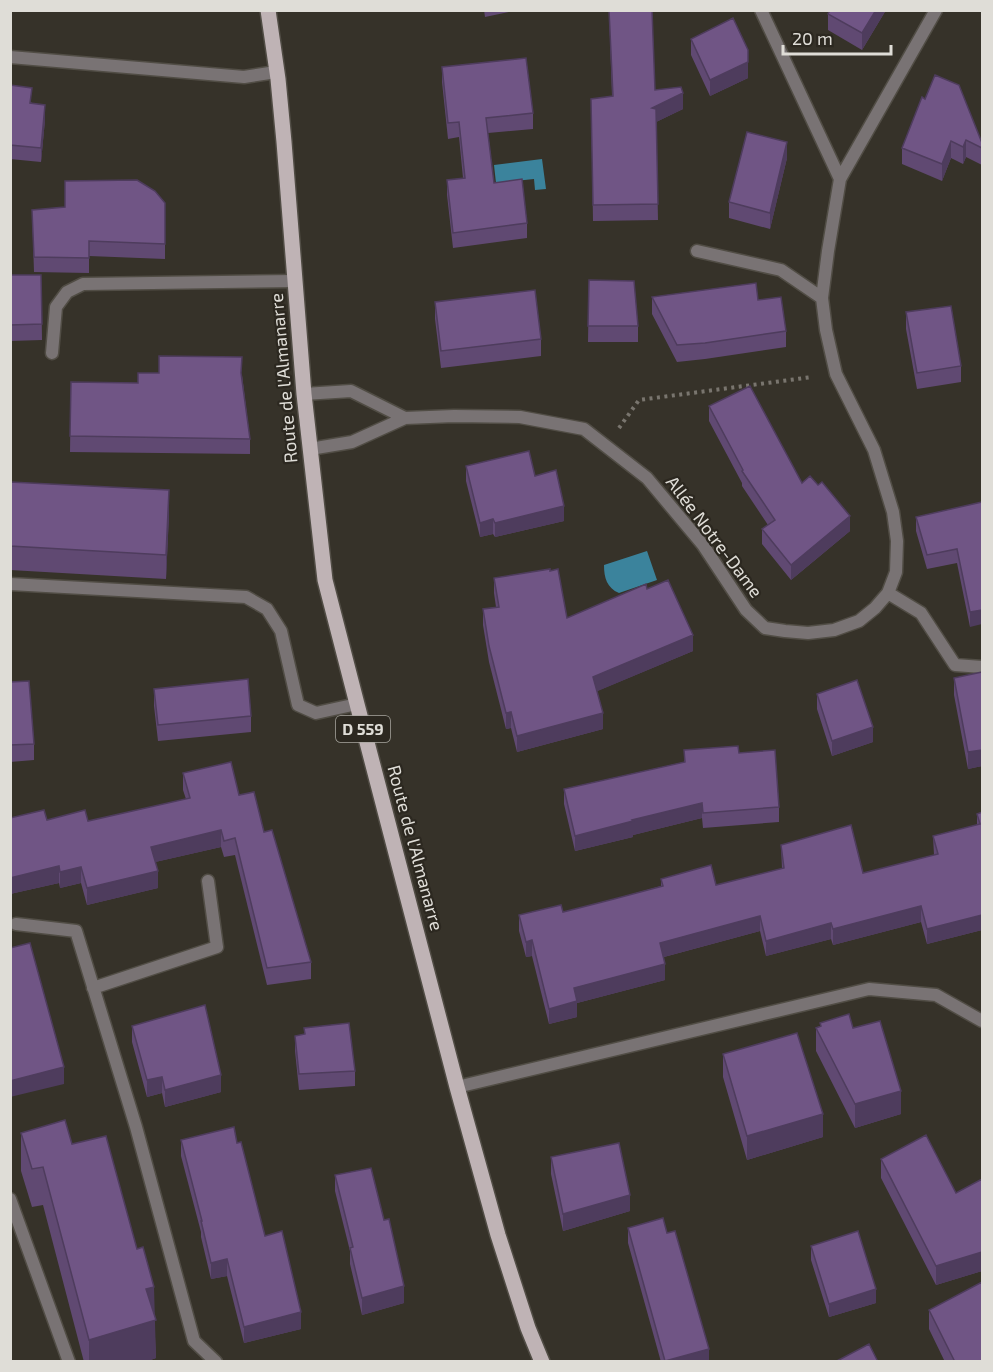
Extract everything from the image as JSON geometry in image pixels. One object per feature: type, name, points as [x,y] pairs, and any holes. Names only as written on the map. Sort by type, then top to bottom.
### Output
[{"type":"main road","name":"Route de l'Almanarre","points":[[268,10],[284,142],[304,394],[326,580],[498,1235],[528,1328],[542,1362]]},
{"type":"street","points":[[761,10],[840,179]]},
{"type":"street","name":"Allée Notre-Dame","points":[[310,449],[352,442],[405,418],[520,417],[584,429],[647,478],[703,545],[746,610],[765,628],[808,633],[834,630],[859,621],[888,593],[896,572],[897,541],[893,512],[874,450],[836,374],[826,330],[822,298],[840,179],[936,10]]},
{"type":"street","points":[[10,57],[244,77],[276,72]]},
{"type":"street","points":[[697,250],[781,270],[822,298]]},
{"type":"street","points":[[52,353],[56,307],[66,292],[83,284],[294,281]]},
{"type":"street","name":"Allée Notre-Dame","points":[[304,394],[351,391],[405,418]]},
{"type":"street","points":[[10,584],[246,597],[267,609],[281,631],[298,705],[316,713],[357,704]]},
{"type":"street","points":[[888,593],[921,613],[955,665],[982,667]]},
{"type":"street","points":[[93,988],[217,948],[208,881]]},
{"type":"street","points":[[16,924],[75,931],[136,1127],[194,1341],[212,1361]]},
{"type":"street","points":[[458,1087],[869,989],[936,995],[982,1021]]},
{"type":"street","points":[[10,1199],[69,1362]]},
{"type":"path","points":[[606,445],[639,400],[836,374]]},
{"type":"water","points":[[542,159],[546,189],[535,190],[534,179],[496,183],[494,165]]},
{"type":"water","points":[[647,551],[657,580],[619,593],[609,585],[604,565]]},
{"type":"building","points":[[609,10],[652,10],[655,90],[681,87],[683,93],[652,108],[656,109],[658,204],[593,205],[591,99],[613,96]]},
{"type":"building","points":[[830,10],[876,10],[862,33],[828,14]]},
{"type":"building","points":[[733,18],[748,50],[748,62],[710,80],[691,39]]},
{"type":"building","points":[[526,58],[533,113],[486,118],[494,183],[522,179],[527,223],[453,233],[447,180],[465,178],[459,122],[448,123],[442,67]]},
{"type":"building","points":[[935,75],[959,85],[982,143],[982,148],[966,140],[963,147],[951,141],[942,164],[902,148],[922,97],[925,99]]},
{"type":"building","points":[[10,85],[32,88],[30,103],[45,105],[41,148],[10,145]]},
{"type":"building","points":[[747,132],[787,142],[770,213],[729,202]]},
{"type":"building","points":[[137,180],[155,191],[165,203],[165,244],[89,241],[89,258],[34,257],[32,210],[65,207],[65,181]]},
{"type":"building","points":[[10,275],[41,275],[42,324],[10,325]]},
{"type":"building","points":[[589,280],[634,281],[638,326],[588,326]]},
{"type":"building","points":[[756,283],[758,300],[781,297],[786,331],[677,345],[652,297]]},
{"type":"building","points":[[535,290],[541,339],[441,351],[435,302]]},
{"type":"building","points":[[951,306],[961,366],[917,373],[906,312]]},
{"type":"building","points":[[159,356],[242,357],[241,373],[250,439],[70,436],[71,382],[138,383],[138,373],[159,373]]},
{"type":"building","points":[[750,386],[802,483],[810,476],[818,485],[822,482],[850,516],[791,565],[762,529],[775,520],[742,471],[709,406]]},
{"type":"building","points":[[529,451],[535,476],[556,470],[564,506],[495,523],[493,519],[480,523],[466,466]]},
{"type":"building","points":[[10,482],[169,490],[166,555],[10,546]]},
{"type":"building","points":[[982,502],[982,610],[970,612],[957,549],[927,555],[916,517]]},
{"type":"building","points":[[550,569],[550,571],[558,569],[567,618],[646,584],[647,589],[668,580],[693,635],[593,677],[603,713],[517,736],[511,712],[506,713],[489,646],[483,609],[499,607],[494,578]]},
{"type":"building","points":[[982,672],[982,750],[968,752],[954,678]]},
{"type":"building","points":[[248,679],[251,716],[158,725],[154,689]]},
{"type":"building","points":[[857,680],[873,727],[832,741],[817,694]]},
{"type":"building","points":[[29,681],[34,744],[10,745],[10,682]]},
{"type":"building","points":[[738,746],[739,753],[775,750],[779,807],[703,813],[702,803],[575,836],[564,789],[685,762],[684,750]]},
{"type":"building","points":[[231,762],[239,795],[254,792],[264,832],[272,830],[311,962],[267,968],[235,838],[224,841],[221,830],[151,847],[158,871],[87,888],[81,867],[60,872],[59,866],[10,878],[10,818],[44,810],[47,820],[85,810],[88,821],[190,798],[183,773]]},
{"type":"building","points":[[982,812],[982,915],[927,929],[921,906],[833,929],[831,923],[766,941],[760,916],[660,943],[665,964],[574,988],[577,1001],[549,1009],[532,940],[526,942],[519,915],[561,905],[563,912],[614,899],[663,886],[661,879],[711,865],[716,885],[784,868],[781,845],[851,825],[863,873],[938,854],[933,836],[980,824],[977,814]]},
{"type":"building","points":[[30,943],[64,1067],[10,1081],[10,948]]},
{"type":"building","points":[[205,1005],[221,1075],[165,1090],[162,1077],[147,1080],[132,1026]]},
{"type":"building","points":[[849,1014],[853,1028],[880,1021],[901,1091],[855,1104],[816,1028],[821,1026],[820,1023]]},
{"type":"building","points":[[349,1023],[355,1071],[299,1074],[295,1036],[305,1034],[304,1028]]},
{"type":"building","points":[[797,1033],[823,1114],[747,1136],[723,1054]]},
{"type":"building","points":[[65,1120],[72,1144],[106,1136],[137,1249],[143,1247],[154,1287],[146,1289],[156,1320],[89,1340],[43,1167],[32,1169],[21,1133]]},
{"type":"building","points":[[234,1127],[237,1143],[241,1142],[265,1236],[282,1231],[301,1312],[244,1327],[227,1259],[211,1263],[181,1140]]},
{"type":"building","points":[[926,1135],[956,1193],[982,1179],[982,1252],[936,1266],[881,1159]]},
{"type":"building","points":[[619,1143],[630,1195],[563,1214],[551,1157]]},
{"type":"building","points":[[371,1168],[384,1220],[389,1219],[404,1286],[362,1298],[350,1248],[353,1247],[335,1175]]},
{"type":"building","points":[[663,1218],[667,1233],[675,1231],[709,1349],[665,1361],[628,1228]]},
{"type":"building","points":[[858,1231],[876,1289],[829,1304],[811,1246]]},
{"type":"building","points":[[982,1282],[982,1362],[955,1362],[929,1310]]},
{"type":"building","points":[[869,1344],[878,1362],[835,1362]]}]
